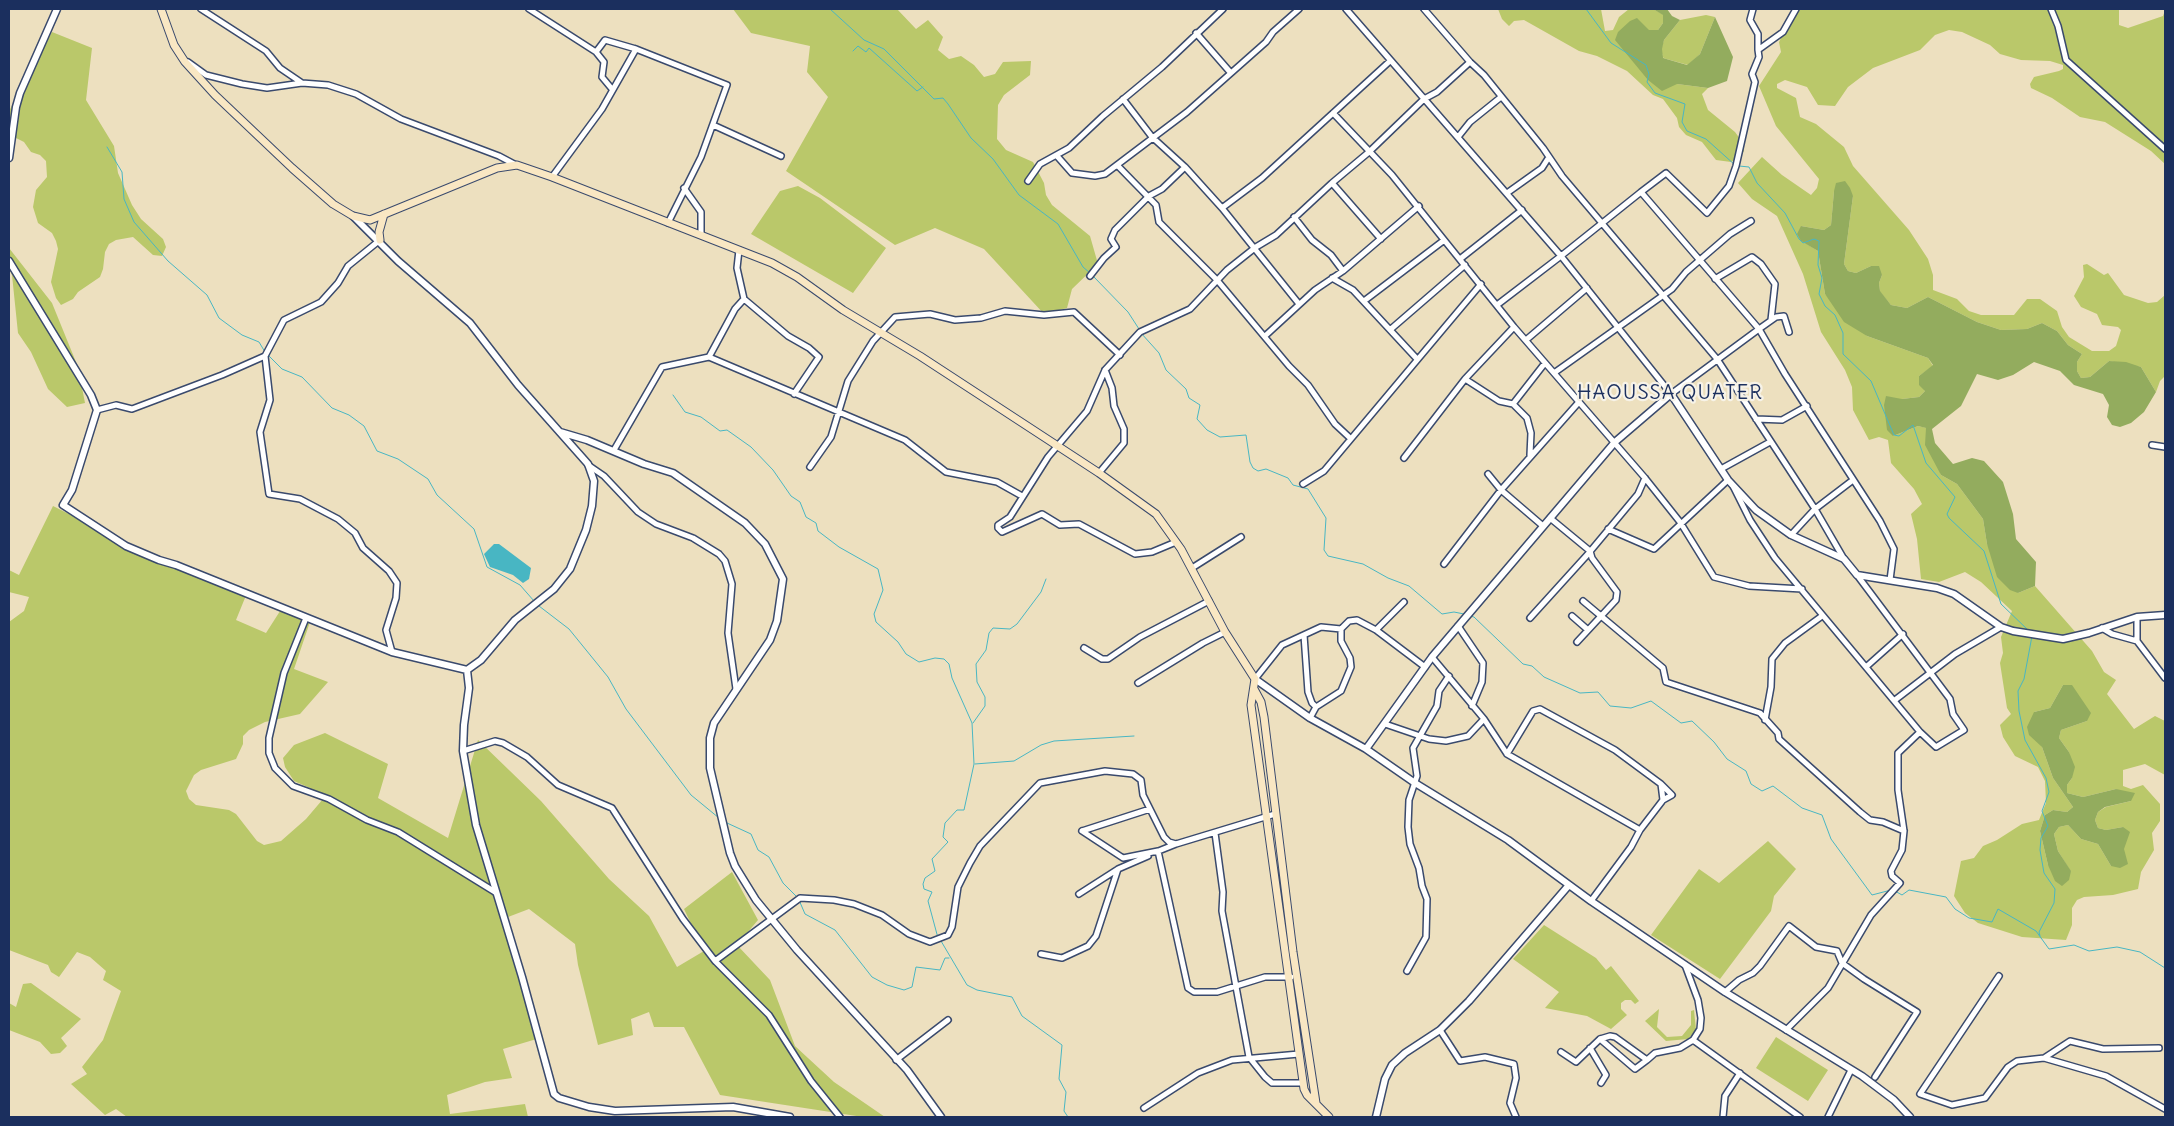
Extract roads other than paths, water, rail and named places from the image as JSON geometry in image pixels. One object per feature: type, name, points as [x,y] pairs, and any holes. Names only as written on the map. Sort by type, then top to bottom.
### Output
[{"type":"main road","points":[[160,9],[170,38],[181,57],[240,121],[333,204],[353,216],[370,220],[479,174],[516,166],[552,177],[772,263],[1057,445],[1156,514],[1192,568],[1225,632],[1255,679],[1251,705],[1265,818],[1303,1083],[1307,1095],[1329,1117]]},
{"type":"main road","points":[[380,240],[379,232],[384,214]]},
{"type":"main road","points":[[1254,689],[1261,702],[1297,978],[1316,1104]]},
{"type":"main road","points":[[1259,765],[1269,763]]},
{"type":"main road","points":[[1295,1026],[1305,1025]]},
{"type":"street","points":[[9,158],[16,107],[20,93],[57,9]]},
{"type":"street","points":[[201,9],[266,51],[280,68],[302,83]]},
{"type":"street","points":[[529,9],[596,52],[604,62],[602,78],[612,90]]},
{"type":"street","points":[[1028,181],[1040,164],[1057,156],[1162,67],[1223,9]]},
{"type":"street","points":[[1057,156],[1072,173],[1095,176],[1118,166],[1152,137],[1187,112],[1299,9]]},
{"type":"street","points":[[1346,9],[1522,210],[1619,328],[1671,394],[1730,483],[1750,520],[1775,558],[1920,732],[1936,747],[1964,730],[1953,714],[1950,699],[1903,634],[1844,559],[1815,509],[1717,359],[1603,222],[1562,176],[1501,97],[1424,9]]},
{"type":"street","points":[[1498,305],[1666,174],[1707,213],[1729,186],[1736,166],[1755,82],[1752,74],[1759,57],[1758,34],[1750,20],[1753,9]]},
{"type":"street","points":[[1758,50],[1783,32],[1796,9]]},
{"type":"street","points":[[2051,9],[2058,26],[2066,60],[2165,150]]},
{"type":"street","points":[[1196,33],[1230,72]]},
{"type":"street","points":[[596,52],[605,40],[636,49],[727,85],[701,157],[668,223]]},
{"type":"street","points":[[552,177],[602,109],[636,49]]},
{"type":"street","points":[[181,57],[206,75],[242,84],[267,88],[302,83],[328,85],[356,94],[401,119],[499,156],[516,166]]},
{"type":"street","points":[[1222,208],[1262,178],[1390,61]]},
{"type":"street","points":[[1176,542],[1152,552],[1135,554],[1079,524],[1060,525],[1042,514],[1002,532],[998,526],[1010,517],[1057,445],[1087,411],[1105,370],[1120,356],[1140,332],[1190,309],[1217,280],[1256,247],[1276,235],[1332,183],[1369,152],[1424,99],[1437,92],[1470,62]]},
{"type":"street","points":[[1458,137],[1470,122],[1501,97]]},
{"type":"street","points":[[1124,99],[1152,137],[1185,167],[1256,247],[1299,304]]},
{"type":"street","points":[[1333,112],[1419,206],[1443,241],[1481,284],[1514,327],[1645,478],[1680,522],[1714,577],[1749,586],[1802,589]]},
{"type":"street","points":[[713,125],[781,156]]},
{"type":"street","points":[[1507,193],[1542,168],[1549,157]]},
{"type":"street","points":[[1118,166],[1156,204],[1159,222],[1217,280],[1289,366],[1308,384],[1335,424],[1350,438]]},
{"type":"street","points":[[1090,276],[1104,258],[1116,247],[1111,240],[1115,230],[1149,196],[1162,189],[1185,167]]},
{"type":"street","points":[[1332,183],[1381,239]]},
{"type":"street","points":[[684,188],[701,212],[701,235]]},
{"type":"street","points":[[1641,192],[1759,329],[1880,521],[1894,549],[1890,580]]},
{"type":"street","points":[[1265,336],[1299,304],[1343,271],[1419,206]]},
{"type":"street","points":[[1460,259],[1522,210]]},
{"type":"street","points":[[353,216],[380,240],[398,261],[470,323],[518,384],[588,464],[604,476],[638,512],[656,524],[692,538],[719,554],[725,561],[732,584],[728,633],[736,689]]},
{"type":"street","points":[[1294,217],[1312,240],[1331,255],[1343,271]]},
{"type":"street","points":[[1554,372],[1672,289],[1700,260],[1730,234],[1751,221]]},
{"type":"street","points":[[97,410],[116,405],[132,408],[222,376],[264,356],[284,320],[321,302],[338,283],[348,266],[380,240]]},
{"type":"street","points":[[1364,301],[1443,241]]},
{"type":"street","points":[[739,250],[737,268],[744,299],[788,336],[809,348],[819,357],[794,394]]},
{"type":"street","points":[[1715,279],[1752,256],[1761,264],[1775,284],[1771,320]]},
{"type":"street","points":[[9,261],[92,395],[97,410],[72,490],[63,505],[126,546],[392,652],[467,670]]},
{"type":"street","points":[[1391,329],[1465,265]]},
{"type":"street","points":[[1332,278],[1353,290],[1417,359]]},
{"type":"street","points":[[1303,484],[1324,471],[1481,284]]},
{"type":"street","points":[[1526,340],[1587,288]]},
{"type":"street","points":[[709,356],[735,309],[744,299]]},
{"type":"street","points":[[810,467],[831,437],[840,413],[842,396],[848,381],[880,332],[895,317],[930,314],[955,320],[981,318],[1005,311],[1044,315],[1074,312],[1120,356]]},
{"type":"street","points":[[1366,749],[1432,657],[1615,442],[1671,394],[1771,320],[1784,316],[1789,332]]},
{"type":"street","points":[[1404,458],[1465,379],[1514,327]]},
{"type":"street","points":[[264,356],[270,400],[260,432],[269,494],[300,499],[338,519],[355,533],[363,548],[389,570],[397,583],[396,598],[386,630],[392,652]]},
{"type":"street","points":[[614,450],[662,366],[709,356],[794,394],[906,440],[946,472],[997,482],[1022,496]]},
{"type":"street","points":[[1512,404],[1546,363]]},
{"type":"street","points":[[1099,473],[1124,443],[1124,429],[1114,406],[1112,388],[1105,370]]},
{"type":"street","points":[[1465,379],[1499,401],[1512,404],[1527,418],[1531,433],[1530,456]]},
{"type":"street","points":[[1444,564],[1501,490],[1580,402]]},
{"type":"street","points":[[1756,419],[1782,420],[1807,406]]},
{"type":"street","points":[[560,432],[673,473],[702,491],[755,531],[778,567],[783,587],[773,633],[714,723],[709,753],[710,768],[735,866],[756,900],[772,920],[911,1076],[942,1117]]},
{"type":"street","points":[[1721,469],[1770,442]]},
{"type":"street","points":[[2152,445],[2165,447]]},
{"type":"street","points":[[467,670],[480,660],[515,620],[554,589],[570,569],[586,530],[592,506],[594,481],[588,464]]},
{"type":"street","points":[[1488,474],[1501,490],[1543,526]]},
{"type":"street","points":[[1530,618],[1638,494],[1645,478]]},
{"type":"street","points":[[1792,535],[1815,509],[1853,480]]},
{"type":"street","points":[[1730,483],[1760,513],[1792,535],[1844,559]]},
{"type":"street","points":[[1608,529],[1654,549],[1680,522],[1730,483]]},
{"type":"street","points":[[1750,520],[1760,513]]},
{"type":"street","points":[[1550,518],[1590,551],[1592,558],[1616,592],[1616,600],[1577,642]]},
{"type":"street","points":[[1192,568],[1242,537]]},
{"type":"street","points":[[1857,575],[1937,588],[1954,594],[2002,626],[2030,634],[2063,639],[2137,617],[2165,615]]},
{"type":"street","points":[[1084,648],[1102,659],[1108,658],[1140,637],[1209,601]]},
{"type":"street","points":[[1583,601],[1663,668],[1666,682],[1760,713],[1778,733],[1779,739],[1860,812],[1870,820],[1883,822],[1904,831]]},
{"type":"street","points":[[1376,630],[1404,602]]},
{"type":"street","points":[[1572,616],[1588,630]]},
{"type":"street","points":[[1765,720],[1771,686],[1772,659],[1785,644],[1822,616]]},
{"type":"street","points":[[2137,617],[2137,641],[2165,678]]},
{"type":"street","points":[[306,618],[284,673],[269,738],[269,753],[275,768],[293,786],[330,799],[367,820],[398,832],[495,892]]},
{"type":"street","points":[[1310,718],[1316,707],[1341,691],[1351,667],[1350,658],[1341,641],[1341,630],[1349,621],[1358,620],[1376,630],[1425,667]]},
{"type":"street","points":[[1458,626],[1483,662],[1482,682],[1472,706]]},
{"type":"street","points":[[1895,700],[1954,654],[2002,626]]},
{"type":"street","points":[[1341,630],[1321,627],[1282,645],[1255,679],[1263,687],[1310,718],[1366,749],[1415,783],[1508,840],[1591,901],[1725,992],[1880,1089],[1910,1117]]},
{"type":"street","points":[[2102,628],[2112,634],[2137,641]]},
{"type":"street","points":[[1138,683],[1203,643],[1225,632]]},
{"type":"street","points":[[1304,634],[1308,692],[1312,703],[1316,707]]},
{"type":"street","points":[[1866,667],[1903,634]]},
{"type":"street","points":[[1432,657],[1484,719],[1507,754],[1640,830]]},
{"type":"street","points":[[467,670],[468,688],[463,751],[476,825],[522,977],[554,1094],[559,1098],[615,1111],[733,1107],[790,1117]]},
{"type":"street","points":[[1407,972],[1426,937],[1427,899],[1422,886],[1419,868],[1410,844],[1408,827],[1409,800],[1415,783],[1416,760],[1413,748],[1437,706],[1439,691],[1449,676]]},
{"type":"street","points":[[1507,754],[1533,711],[1540,709],[1615,750],[1661,784],[1672,795],[1663,800],[1640,830],[1631,847],[1591,901]]},
{"type":"street","points":[[1385,724],[1429,740],[1446,742],[1468,736],[1484,719]]},
{"type":"street","points":[[1786,1030],[1828,988],[1871,915],[1900,883],[1892,876],[1891,871],[1902,850],[1904,831],[1898,790],[1898,753],[1920,732]]},
{"type":"street","points":[[463,751],[495,742],[503,743],[528,757],[558,785],[612,808],[683,919],[714,962],[769,1016],[811,1081],[840,1117]]},
{"type":"street","points":[[714,962],[751,932],[772,920],[800,898],[834,900],[882,915],[909,934],[930,942],[948,936],[952,928],[958,887],[980,846],[1040,783],[1090,773],[1125,771],[1141,780],[1143,795],[1164,837],[1169,842],[1176,844]]},
{"type":"street","points":[[1661,784],[1663,800]]},
{"type":"street","points":[[1150,809],[1082,831],[1123,858],[1158,851]]},
{"type":"street","points":[[1079,894],[1118,869],[1158,851],[1276,814]]},
{"type":"street","points":[[1215,833],[1223,892],[1222,911],[1249,1057],[1264,1077],[1272,1083],[1303,1083]]},
{"type":"street","points":[[1158,851],[1188,988],[1194,992],[1217,992],[1265,977],[1288,976],[1297,978]]},
{"type":"street","points":[[1041,954],[1062,958],[1088,946],[1096,936],[1118,869]]},
{"type":"street","points":[[1376,1117],[1385,1079],[1392,1065],[1405,1053],[1440,1030],[1494,974],[1569,885]]},
{"type":"street","points":[[1725,992],[1760,966],[1789,926],[1816,947],[1837,951],[1842,963],[1917,1012],[1875,1077]]},
{"type":"street","points":[[1600,1039],[1635,1070],[1655,1053],[1680,1048],[1693,1040],[1700,1029],[1701,1018],[1698,1000],[1685,965]]},
{"type":"street","points":[[1998,976],[1920,1094],[1952,1105],[1985,1098],[2008,1067],[2017,1061],[2044,1058],[2106,1076],[2165,1109]]},
{"type":"street","points":[[896,1060],[948,1020]]},
{"type":"street","points":[[1440,1030],[1460,1061],[1485,1057],[1514,1064],[1516,1078],[1510,1103],[1516,1117]]},
{"type":"street","points":[[1561,1052],[1576,1062],[1600,1039],[1615,1037],[1647,1060]]},
{"type":"street","points":[[1693,1040],[1800,1117]]},
{"type":"street","points":[[2044,1058],[2070,1041],[2103,1049],[2159,1048]]},
{"type":"street","points":[[1590,1048],[1606,1075],[1601,1083]]},
{"type":"street","points":[[1144,1108],[1198,1073],[1232,1060],[1299,1054]]},
{"type":"street","points":[[1828,1117],[1851,1070]]},
{"type":"street","points":[[1723,1117],[1724,1096],[1740,1073]]},
{"type":"water","points":[[494,544],[499,544],[531,568],[529,579],[523,583],[513,575],[490,567],[484,554]]},
{"type":"waterway","points":[[830,9],[864,40],[884,49],[934,99],[943,98],[971,138],[993,159],[1019,195],[1058,224],[1083,267],[1090,273]]},
{"type":"waterway","points":[[1586,9],[1611,43],[1646,65],[1649,74],[1647,82],[1655,93],[1685,104],[1682,122],[1687,131],[1706,139],[1735,165]]},
{"type":"waterway","points":[[853,51],[858,46],[866,52],[869,48],[917,91],[923,87]]},
{"type":"waterway","points":[[107,147],[122,172],[124,199],[134,222],[168,261],[207,295],[219,318],[242,335],[259,342],[265,352]]},
{"type":"waterway","points":[[1739,166],[1749,167],[1757,183],[1785,213],[1803,243],[1814,239],[1819,241],[1818,265],[1822,278],[1819,294],[1825,306],[1835,315],[1843,333],[1843,354],[1871,381],[1894,435],[1899,436],[1913,425],[1926,463],[1955,497],[1947,514],[1949,518],[1984,551],[2001,604],[2029,631]]},
{"type":"waterway","points":[[1093,276],[1128,312],[1139,329]]},
{"type":"waterway","points":[[1141,333],[1159,353],[1166,370],[1186,389],[1189,398],[1200,405],[1197,419],[1207,430],[1220,437],[1246,435],[1250,462],[1253,468],[1258,471],[1266,469],[1288,478],[1293,485],[1308,489],[1326,518],[1324,550],[1328,556],[1363,564],[1388,578],[1409,586],[1442,614],[1454,612],[1464,614]]},
{"type":"waterway","points":[[268,355],[282,369],[302,377],[332,408],[349,415],[364,426],[377,451],[398,459],[428,479],[437,495],[474,529],[487,567],[520,585],[534,601]]},
{"type":"waterway","points":[[673,395],[685,412],[701,417],[720,431],[727,430],[751,447],[773,470],[791,496],[800,502],[806,517],[816,523],[818,531],[839,547],[878,569],[883,590],[874,614],[876,622],[898,642],[906,654],[919,662],[935,658],[944,659],[949,664],[952,678],[972,723],[974,764],[964,810],[957,810],[945,823],[943,837],[948,842],[932,859],[935,871],[925,878],[923,884],[924,889],[932,892],[928,901],[938,938]]},
{"type":"waterway","points":[[973,723],[985,706],[985,697],[977,682],[976,664],[986,650],[989,633],[993,628],[1010,629],[1017,624],[1041,592],[1046,579]]},
{"type":"waterway","points":[[539,606],[569,629],[608,677],[626,709],[691,795],[719,818]]},
{"type":"waterway","points":[[1470,616],[1474,617],[1523,664],[1532,666],[1544,677],[1580,693],[1598,692],[1610,706],[1631,708],[1651,701],[1681,723],[1692,721],[1714,742],[1727,759],[1746,771],[1751,784],[1762,791],[1773,786],[1802,808],[1822,815],[1831,839],[1872,895],[1891,890]]},
{"type":"waterway","points":[[2032,636],[2024,679],[2018,691],[2019,711],[2025,740],[2046,778],[2049,792],[2042,811],[2048,826],[2041,838],[2040,850],[2044,873],[2055,889],[2054,903],[2039,932],[2040,936]]},
{"type":"waterway","points":[[975,764],[1014,761],[1041,745],[1054,741],[1134,736]]},
{"type":"waterway","points":[[727,823],[751,834],[758,850],[769,857],[783,883],[797,897]]},
{"type":"waterway","points":[[1895,891],[1902,895],[1909,890],[1946,897],[1955,909],[1969,918],[1992,922],[1998,909],[2036,931],[2049,949],[2074,945],[2089,951],[2117,947],[2140,952],[2165,968]]},
{"type":"waterway","points":[[799,900],[805,914],[835,930],[872,977],[887,985],[904,990],[912,987],[916,967],[940,970],[945,958],[949,958]]},
{"type":"waterway","points":[[941,941],[967,985],[977,990],[1012,997],[1022,1016],[1062,1045],[1059,1079],[1066,1092],[1064,1111],[1068,1117]]},
{"type":"district","name":"HAOUSSA QUATER","points":[[1670,393]]}]
